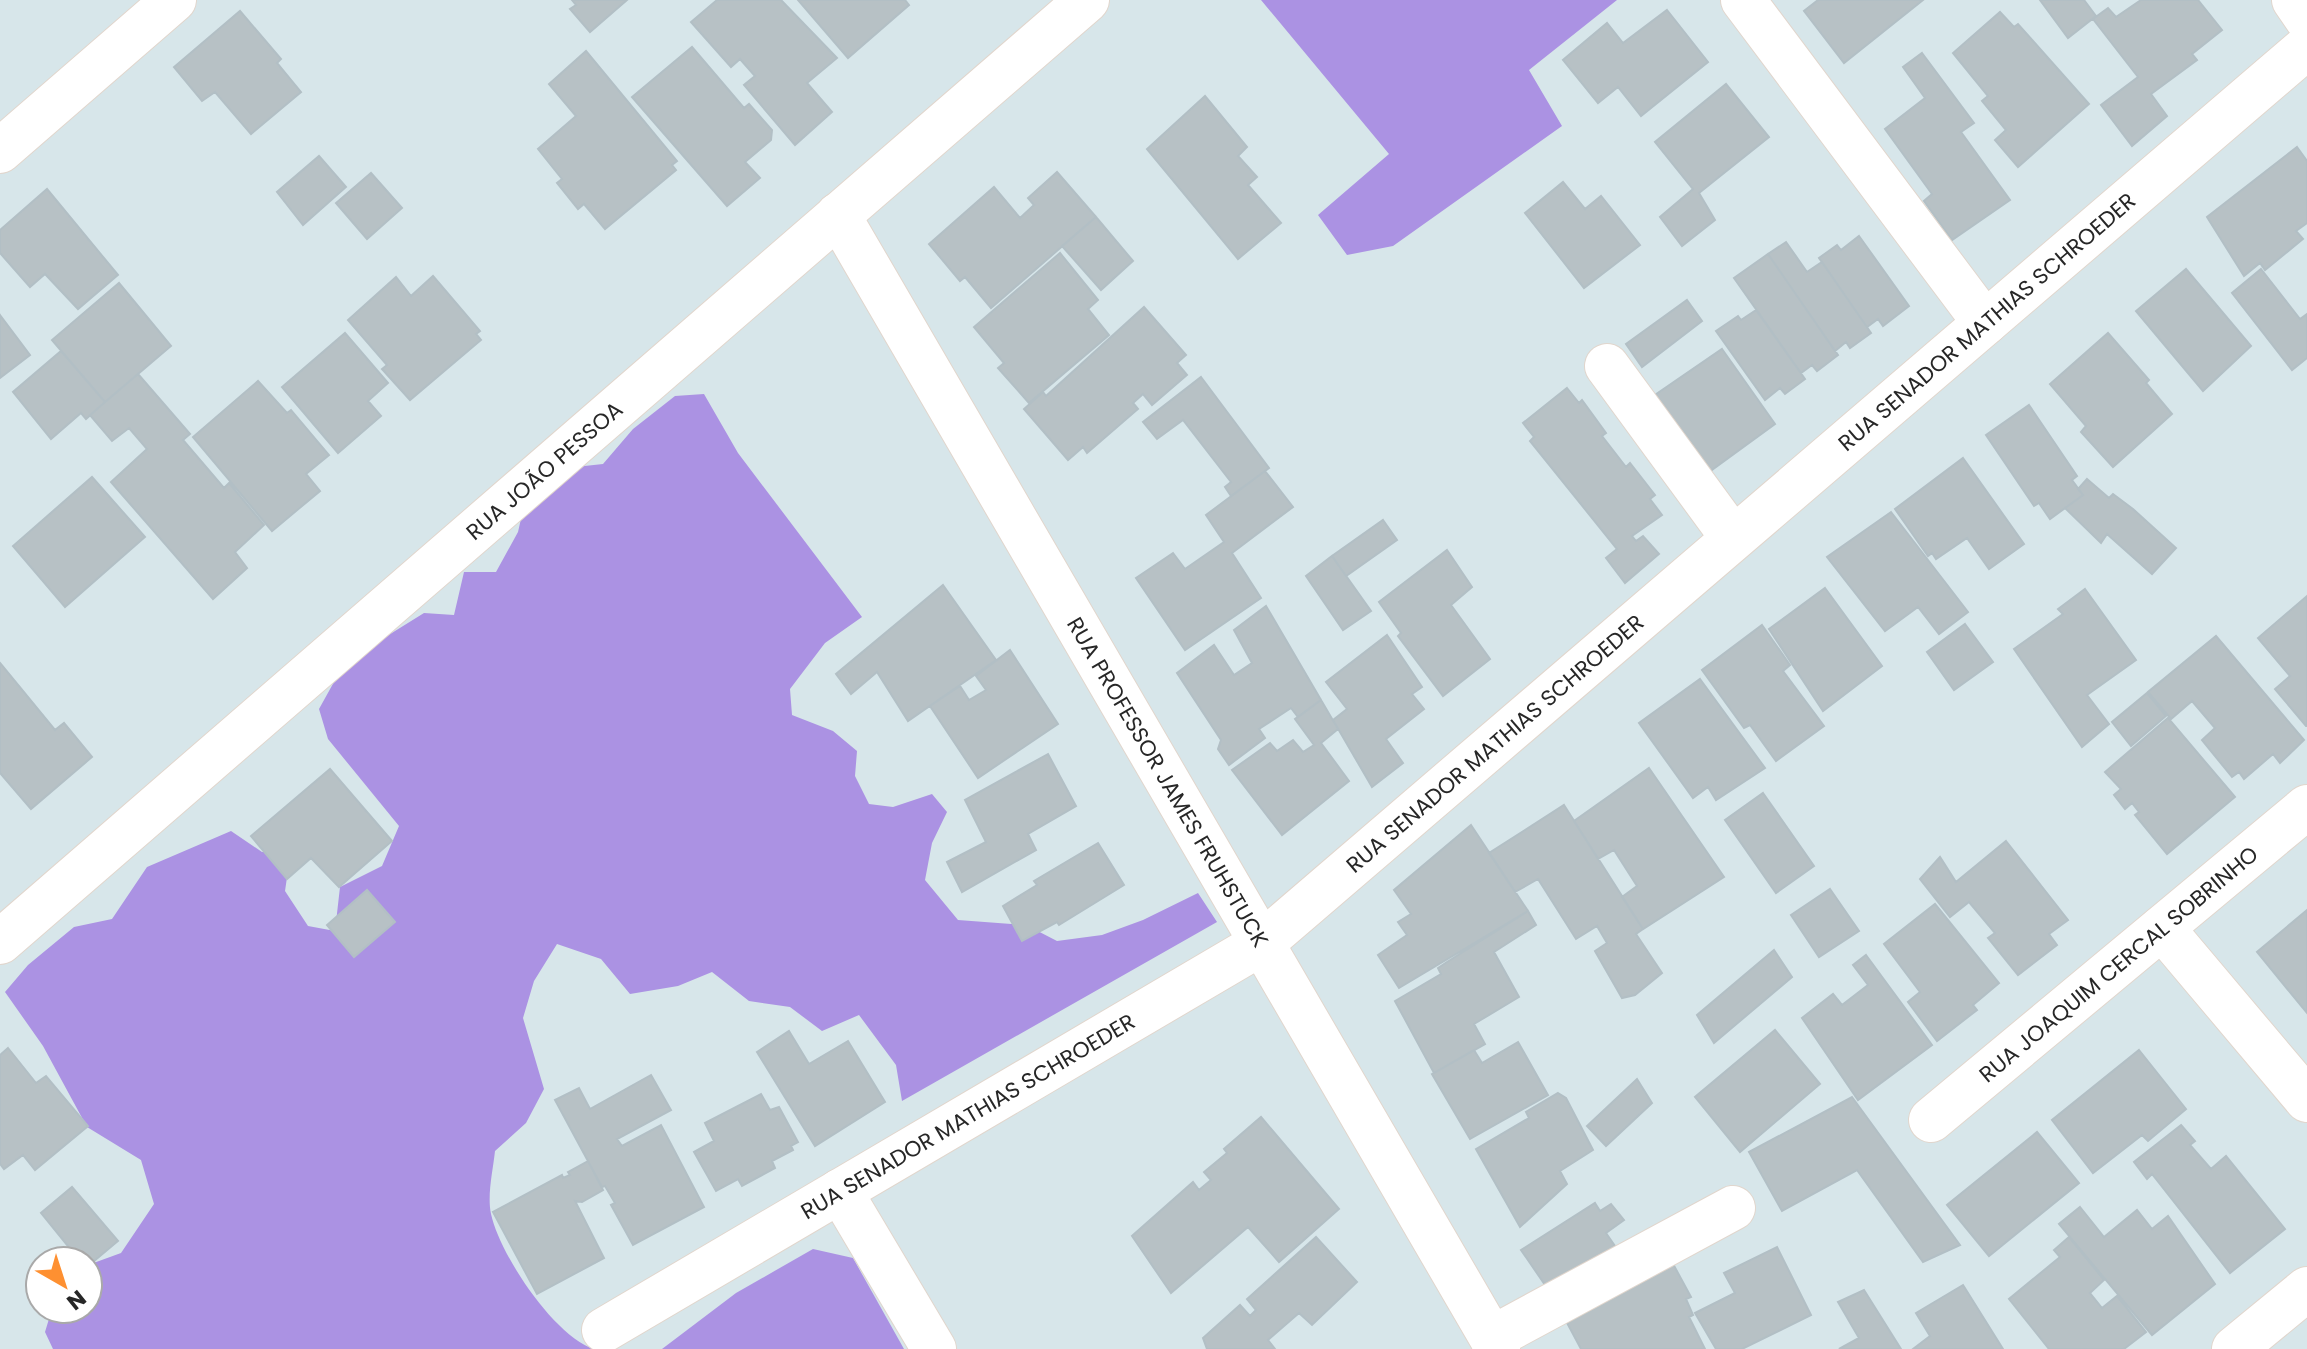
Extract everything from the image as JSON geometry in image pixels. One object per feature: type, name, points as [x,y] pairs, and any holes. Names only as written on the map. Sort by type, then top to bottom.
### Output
[{"type":"street","points":[[0,151],[174,0]]},
{"type":"street","name":"RUA JOÃO PESSOA","points":[[0,942],[1087,0]]},
{"type":"street","points":[[1743,0],[1985,323]]},
{"type":"street","points":[[2294,0],[2307,19]]},
{"type":"street","name":"RUA SENADOR MATHIAS SCHROEDER","points":[[604,1330],[1262,943],[2307,47]]},
{"type":"street","name":"RUA PROFESSOR JAMES FRUHSTUCK","points":[[838,215],[1495,1344]]},
{"type":"street","points":[[1607,366],[1733,538]]},
{"type":"street","name":"RUA JOAQUIM CERCAL SOBRINHO","points":[[1931,1120],[2307,807]]},
{"type":"street","points":[[2162,928],[2307,1100]]},
{"type":"street","points":[[840,1191],[934,1349]]},
{"type":"street","points":[[1495,1344],[1733,1208]]},
{"type":"street","points":[[2234,1349],[2307,1289]]},
{"type":"shaded area","points":[[1261,0],[1617,0],[1529,70],[1562,126],[1393,246],[1347,255],[1318,215],[1389,154]]},
{"type":"shaded area","points":[[704,394],[738,453],[862,617],[825,643],[790,689],[792,715],[833,731],[857,751],[855,776],[869,804],[893,807],[932,794],[947,812],[932,843],[925,880],[958,920],[1026,925],[1057,941],[1102,935],[1143,920],[1198,893],[1217,922],[902,1101],[896,1065],[859,1015],[822,1031],[790,1007],[749,1001],[712,972],[678,986],[630,994],[601,959],[557,944],[534,981],[523,1018],[544,1089],[526,1123],[495,1151],[490,1207],[505,1251],[531,1292],[562,1328],[594,1349],[53,1349],[45,1332],[47,1325],[104,1325],[104,1259],[121,1253],[154,1204],[141,1160],[87,1127],[43,1046],[5,992],[28,965],[74,927],[112,919],[147,867],[231,831],[262,852],[291,850],[285,891],[308,926],[335,931],[340,887],[382,866],[399,826],[328,739],[319,709],[334,682],[387,636],[424,613],[454,615],[464,572],[496,572],[518,532],[528,488],[557,469],[603,464],[633,429],[675,396]]},
{"type":"shaded area","points":[[813,1249],[853,1258],[904,1349],[662,1349],[736,1293]]},
{"type":"building","points":[[572,0],[627,0],[590,32],[570,9],[576,5]]},
{"type":"building","points":[[717,0],[781,0],[837,58],[807,83],[832,112],[795,145],[744,85],[755,76],[740,59],[731,67],[691,22]]},
{"type":"building","points":[[798,0],[905,0],[909,5],[848,58]]},
{"type":"building","points":[[1818,0],[1923,0],[1844,63],[1804,11]]},
{"type":"building","points":[[2040,0],[2084,0],[2096,16],[2068,38]]},
{"type":"building","points":[[2141,0],[2198,0],[2222,30],[2192,54],[2197,60],[2151,94],[2167,116],[2132,146],[2101,105],[2138,77],[2093,19],[2108,8],[2116,17]]},
{"type":"building","points":[[1667,10],[1708,62],[1641,116],[1618,87],[1598,103],[1563,60],[1607,23],[1623,43]]},
{"type":"building","points":[[240,11],[281,59],[277,63],[301,92],[251,134],[215,92],[202,101],[174,67]]},
{"type":"building","points":[[2000,12],[2014,27],[2018,24],[2089,104],[2018,167],[1995,140],[2006,130],[1982,101],[1988,96],[1953,53]]},
{"type":"building","points":[[692,47],[744,108],[749,104],[772,130],[771,140],[745,162],[760,178],[727,206],[632,97]]},
{"type":"building","points":[[586,51],[677,161],[672,165],[676,170],[605,229],[584,204],[578,209],[557,183],[562,179],[538,149],[576,116],[549,84]]},
{"type":"building","points":[[1922,53],[1974,123],[1961,132],[2010,200],[1952,240],[1924,201],[1932,194],[1885,129],[1925,98],[1903,67]]},
{"type":"building","points":[[1726,84],[1769,137],[1699,193],[1715,220],[1682,246],[1660,217],[1693,189],[1655,142]]},
{"type":"building","points":[[1205,96],[1247,147],[1238,156],[1257,177],[1248,185],[1281,223],[1238,259],[1147,149]]},
{"type":"building","points":[[2297,147],[2307,161],[2307,223],[2296,231],[2303,239],[2265,270],[2260,263],[2244,276],[2207,217]]},
{"type":"building","points":[[319,156],[346,187],[303,225],[277,192]]},
{"type":"building","points":[[1057,172],[1096,217],[991,308],[965,277],[960,281],[929,244],[994,187],[1020,218],[1034,205],[1028,198]]},
{"type":"building","points":[[371,173],[402,208],[367,239],[336,203]]},
{"type":"building","points":[[1563,182],[1585,209],[1601,196],[1640,245],[1584,288],[1525,213]]},
{"type":"building","points":[[47,189],[118,275],[78,309],[45,274],[30,287],[0,253],[0,230]]},
{"type":"building","points":[[1096,217],[1133,261],[1101,290],[1062,246]]},
{"type":"building","points":[[1859,236],[1909,306],[1883,326],[1878,319],[1867,327],[1819,258],[1837,245],[1841,250]]},
{"type":"building","points":[[1786,242],[1807,272],[1822,262],[1871,333],[1850,348],[1846,342],[1835,351],[1768,254]]},
{"type":"building","points":[[1060,253],[1098,300],[1088,309],[1109,335],[1029,403],[998,368],[1004,363],[974,327]]},
{"type":"building","points":[[1768,254],[1838,355],[1817,371],[1812,365],[1801,373],[1734,278]]},
{"type":"building","points":[[2186,269],[2251,346],[2203,391],[2136,311]]},
{"type":"building","points":[[2261,269],[2300,319],[2307,314],[2307,358],[2292,370],[2232,293]]},
{"type":"building","points":[[433,276],[480,331],[476,334],[481,340],[410,400],[382,369],[387,365],[348,320],[396,277],[411,296]]},
{"type":"building","points":[[119,283],[171,346],[105,402],[52,340]]},
{"type":"building","points":[[1687,300],[1702,321],[1642,367],[1626,344]]},
{"type":"building","points":[[1144,307],[1186,355],[1177,363],[1187,375],[1152,405],[1143,394],[1133,403],[1138,409],[1087,453],[1083,447],[1068,460],[1024,409],[1043,392],[1046,396]]},
{"type":"building","points":[[1756,310],[1805,379],[1785,394],[1780,388],[1765,400],[1716,331],[1738,316],[1741,320]]},
{"type":"building","points":[[0,315],[30,355],[0,378]]},
{"type":"building","points":[[345,333],[388,383],[368,401],[381,416],[338,453],[282,387]]},
{"type":"building","points":[[2108,333],[2149,380],[2146,383],[2172,414],[2113,467],[2081,432],[2086,426],[2050,384]]},
{"type":"building","points":[[1722,349],[1775,424],[1709,472],[1652,397]]},
{"type":"building","points":[[61,351],[105,402],[86,419],[81,413],[51,439],[13,392]]},
{"type":"building","points":[[138,374],[190,434],[183,440],[224,488],[229,483],[264,525],[235,552],[247,568],[213,599],[111,482],[147,449],[129,428],[112,441],[90,415]]},
{"type":"building","points":[[1201,377],[1269,468],[1231,496],[1225,487],[1231,482],[1183,420],[1157,439],[1143,422]]},
{"type":"building","points":[[258,381],[287,413],[291,410],[329,455],[306,474],[320,491],[272,531],[193,437]]},
{"type":"building","points":[[1567,388],[1579,403],[1582,400],[1606,433],[1602,436],[1626,467],[1630,463],[1655,495],[1650,499],[1662,515],[1632,536],[1636,541],[1643,536],[1659,554],[1625,583],[1606,558],[1617,549],[1530,441],[1534,437],[1523,423]]},
{"type":"building","points":[[2029,405],[2077,476],[2072,480],[2083,495],[2050,519],[2039,503],[2034,506],[1986,435]]},
{"type":"building","points":[[1963,458],[2024,544],[1989,569],[1967,538],[1936,559],[1932,553],[1928,556],[1895,509]]},
{"type":"building","points":[[1265,471],[1293,507],[1232,553],[1261,598],[1185,650],[1136,578],[1173,553],[1185,569],[1224,542],[1206,515]]},
{"type":"building","points":[[92,477],[145,537],[65,607],[13,546]]},
{"type":"building","points":[[2087,479],[2109,498],[2113,494],[2133,509],[2176,548],[2152,574],[2107,534],[2101,543],[2065,508],[2083,495],[2078,489]]},
{"type":"building","points":[[1891,512],[1968,612],[1939,634],[1918,607],[1885,631],[1827,557]]},
{"type":"building","points":[[1383,520],[1397,540],[1346,576],[1332,556]]},
{"type":"building","points":[[1447,550],[1472,587],[1451,605],[1490,659],[1443,696],[1398,636],[1401,633],[1379,602]]},
{"type":"building","points":[[1332,556],[1371,611],[1343,630],[1306,576]]},
{"type":"building","points":[[943,585],[996,660],[908,721],[877,672],[851,694],[836,674]]},
{"type":"building","points":[[1825,588],[1882,666],[1823,711],[1769,629]]},
{"type":"building","points":[[2085,589],[2136,660],[2087,695],[2109,724],[2082,747],[2014,649],[2063,614],[2058,609]]},
{"type":"building","points":[[2307,596],[2306,726],[2275,689],[2290,676],[2258,638]]},
{"type":"building","points":[[1266,606],[1321,700],[1298,717],[1291,708],[1259,729],[1265,738],[1229,765],[1218,749],[1221,740],[1177,673],[1214,645],[1234,675],[1252,663],[1234,630]]},
{"type":"building","points":[[1965,624],[1993,662],[1954,690],[1927,652]]},
{"type":"building","points":[[1762,625],[1790,665],[1783,671],[1824,726],[1776,761],[1750,725],[1744,728],[1702,670]]},
{"type":"building","points":[[1387,635],[1422,687],[1412,694],[1424,709],[1386,739],[1403,763],[1372,787],[1333,720],[1347,709],[1326,682]]},
{"type":"building","points":[[2216,636],[2304,740],[2280,763],[2273,754],[2244,779],[2239,772],[2232,777],[2202,740],[2215,728],[2192,701],[2171,719],[2148,692]]},
{"type":"building","points":[[1010,650],[1058,724],[978,778],[930,706],[960,686],[969,700],[986,690],[976,676]]},
{"type":"building","points":[[0,663],[55,730],[64,723],[92,757],[31,809],[0,773]]},
{"type":"building","points":[[1700,679],[1765,768],[1716,800],[1708,787],[1693,798],[1639,723]]},
{"type":"building","points":[[2147,693],[2166,716],[2131,746],[2112,722]]},
{"type":"building","points":[[1321,700],[1338,729],[1321,743],[1349,781],[1282,835],[1232,770],[1270,743],[1277,751],[1293,740],[1303,752],[1314,745],[1295,719]]},
{"type":"building","points":[[2168,718],[2235,797],[2167,854],[2135,815],[2139,812],[2132,803],[2125,809],[2114,795],[2121,789],[2105,772]]},
{"type":"building","points":[[1048,754],[1076,806],[1028,834],[1036,850],[962,892],[947,862],[986,842],[965,800]]},
{"type":"building","points":[[1649,768],[1724,877],[1643,929],[1622,897],[1637,886],[1614,850],[1598,859],[1574,821]]},
{"type":"building","points":[[330,769],[392,841],[339,887],[311,858],[287,879],[251,836]]},
{"type":"building","points":[[1763,793],[1814,866],[1776,893],[1725,820]]},
{"type":"building","points":[[1564,805],[1643,929],[1636,934],[1662,973],[1635,995],[1622,998],[1595,951],[1607,943],[1597,926],[1576,939],[1538,879],[1515,892],[1489,853]]},
{"type":"building","points":[[1471,825],[1528,911],[1399,988],[1378,955],[1407,935],[1398,922],[1411,914],[1394,890]]},
{"type":"building","points":[[2006,841],[2068,920],[2049,934],[2057,945],[2018,975],[1988,938],[1995,933],[1969,902],[1950,917],[1920,879],[1940,857],[1956,882]]},
{"type":"building","points":[[1098,843],[1124,885],[1059,925],[1057,922],[1022,941],[1003,906],[1037,885],[1034,881]]},
{"type":"building","points":[[1830,889],[1859,931],[1819,957],[1791,915]]},
{"type":"building","points":[[367,890],[395,922],[354,957],[327,925]]},
{"type":"building","points":[[1935,904],[1999,983],[1973,1005],[1977,1010],[1937,1041],[1908,1002],[1920,992],[1884,944]]},
{"type":"building","points":[[2307,910],[2307,1013],[2257,952]]},
{"type":"building","points":[[1528,911],[1536,925],[1494,952],[1519,997],[1474,1024],[1485,1044],[1434,1073],[1395,1001],[1441,974],[1438,968]]},
{"type":"building","points":[[1774,950],[1792,977],[1714,1043],[1697,1015]]},
{"type":"building","points":[[1866,955],[1932,1045],[1858,1100],[1802,1018],[1833,994],[1842,1005],[1868,985],[1853,965]]},
{"type":"building","points":[[1775,1030],[1820,1084],[1740,1152],[1695,1097]]},
{"type":"building","points":[[789,1031],[809,1064],[848,1041],[885,1102],[815,1146],[757,1052]]},
{"type":"building","points":[[1518,1042],[1548,1095],[1470,1139],[1432,1074],[1474,1050],[1482,1063]]},
{"type":"building","points":[[8,1048],[36,1083],[46,1076],[88,1126],[35,1170],[23,1155],[4,1169],[0,1164],[0,1055]]},
{"type":"building","points":[[2139,1050],[2186,1109],[2148,1141],[2142,1135],[2093,1173],[2052,1120]]},
{"type":"building","points":[[651,1075],[671,1110],[617,1139],[622,1146],[661,1125],[704,1207],[633,1245],[611,1205],[615,1203],[605,1186],[602,1187],[555,1100],[579,1088],[590,1109]]},
{"type":"building","points":[[1637,1079],[1652,1103],[1606,1146],[1587,1126]]},
{"type":"building","points":[[1558,1093],[1566,1098],[1593,1150],[1560,1171],[1567,1184],[1520,1227],[1476,1149],[1529,1118],[1526,1112]]},
{"type":"building","points":[[761,1094],[770,1110],[779,1107],[798,1142],[791,1146],[793,1150],[772,1161],[775,1168],[742,1186],[738,1179],[716,1191],[694,1152],[714,1141],[705,1123]]},
{"type":"building","points":[[1852,1097],[1960,1245],[1923,1262],[1857,1170],[1782,1211],[1749,1152]]},
{"type":"building","points":[[1261,1117],[1339,1209],[1279,1262],[1248,1227],[1171,1293],[1132,1236],[1193,1182],[1199,1190],[1211,1180],[1204,1172],[1227,1153],[1224,1149]]},
{"type":"building","points":[[2181,1125],[2195,1141],[2190,1145],[2211,1169],[2226,1156],[2285,1229],[2230,1273],[2152,1174],[2147,1179],[2134,1162]]},
{"type":"building","points":[[2037,1132],[2079,1183],[1989,1256],[1947,1205]]},
{"type":"building","points":[[588,1161],[603,1190],[582,1202],[575,1201],[604,1258],[537,1294],[493,1212],[562,1175],[563,1178],[570,1175],[568,1172]]},
{"type":"building","points":[[72,1187],[118,1241],[104,1253],[104,1245],[67,1245],[41,1213]]},
{"type":"building","points":[[1595,1203],[1600,1211],[1611,1204],[1624,1220],[1606,1233],[1615,1246],[1552,1295],[1521,1250]]},
{"type":"building","points":[[2080,1207],[2104,1237],[2137,1210],[2152,1229],[2168,1216],[2215,1284],[2152,1335],[2059,1224]]},
{"type":"building","points":[[1316,1237],[1357,1282],[1312,1325],[1299,1313],[1268,1340],[1275,1349],[1207,1349],[1203,1338],[1240,1305],[1250,1316],[1256,1310],[1247,1299]]},
{"type":"building","points":[[2069,1237],[2104,1280],[2090,1293],[2102,1308],[2117,1296],[2146,1332],[2124,1349],[2049,1349],[2009,1299],[2060,1257],[2054,1250]]},
{"type":"building","points":[[1777,1247],[1811,1315],[1742,1349],[1716,1349],[1695,1313],[1735,1293],[1724,1273]]},
{"type":"building","points":[[1672,1262],[1691,1297],[1686,1299],[1693,1315],[1689,1317],[1705,1349],[1581,1349],[1566,1321]]},
{"type":"building","points":[[1963,1285],[2003,1349],[1913,1349],[1930,1336],[1916,1313]]},
{"type":"building","points":[[1864,1290],[1901,1349],[1839,1349],[1859,1338],[1838,1302]]}]
